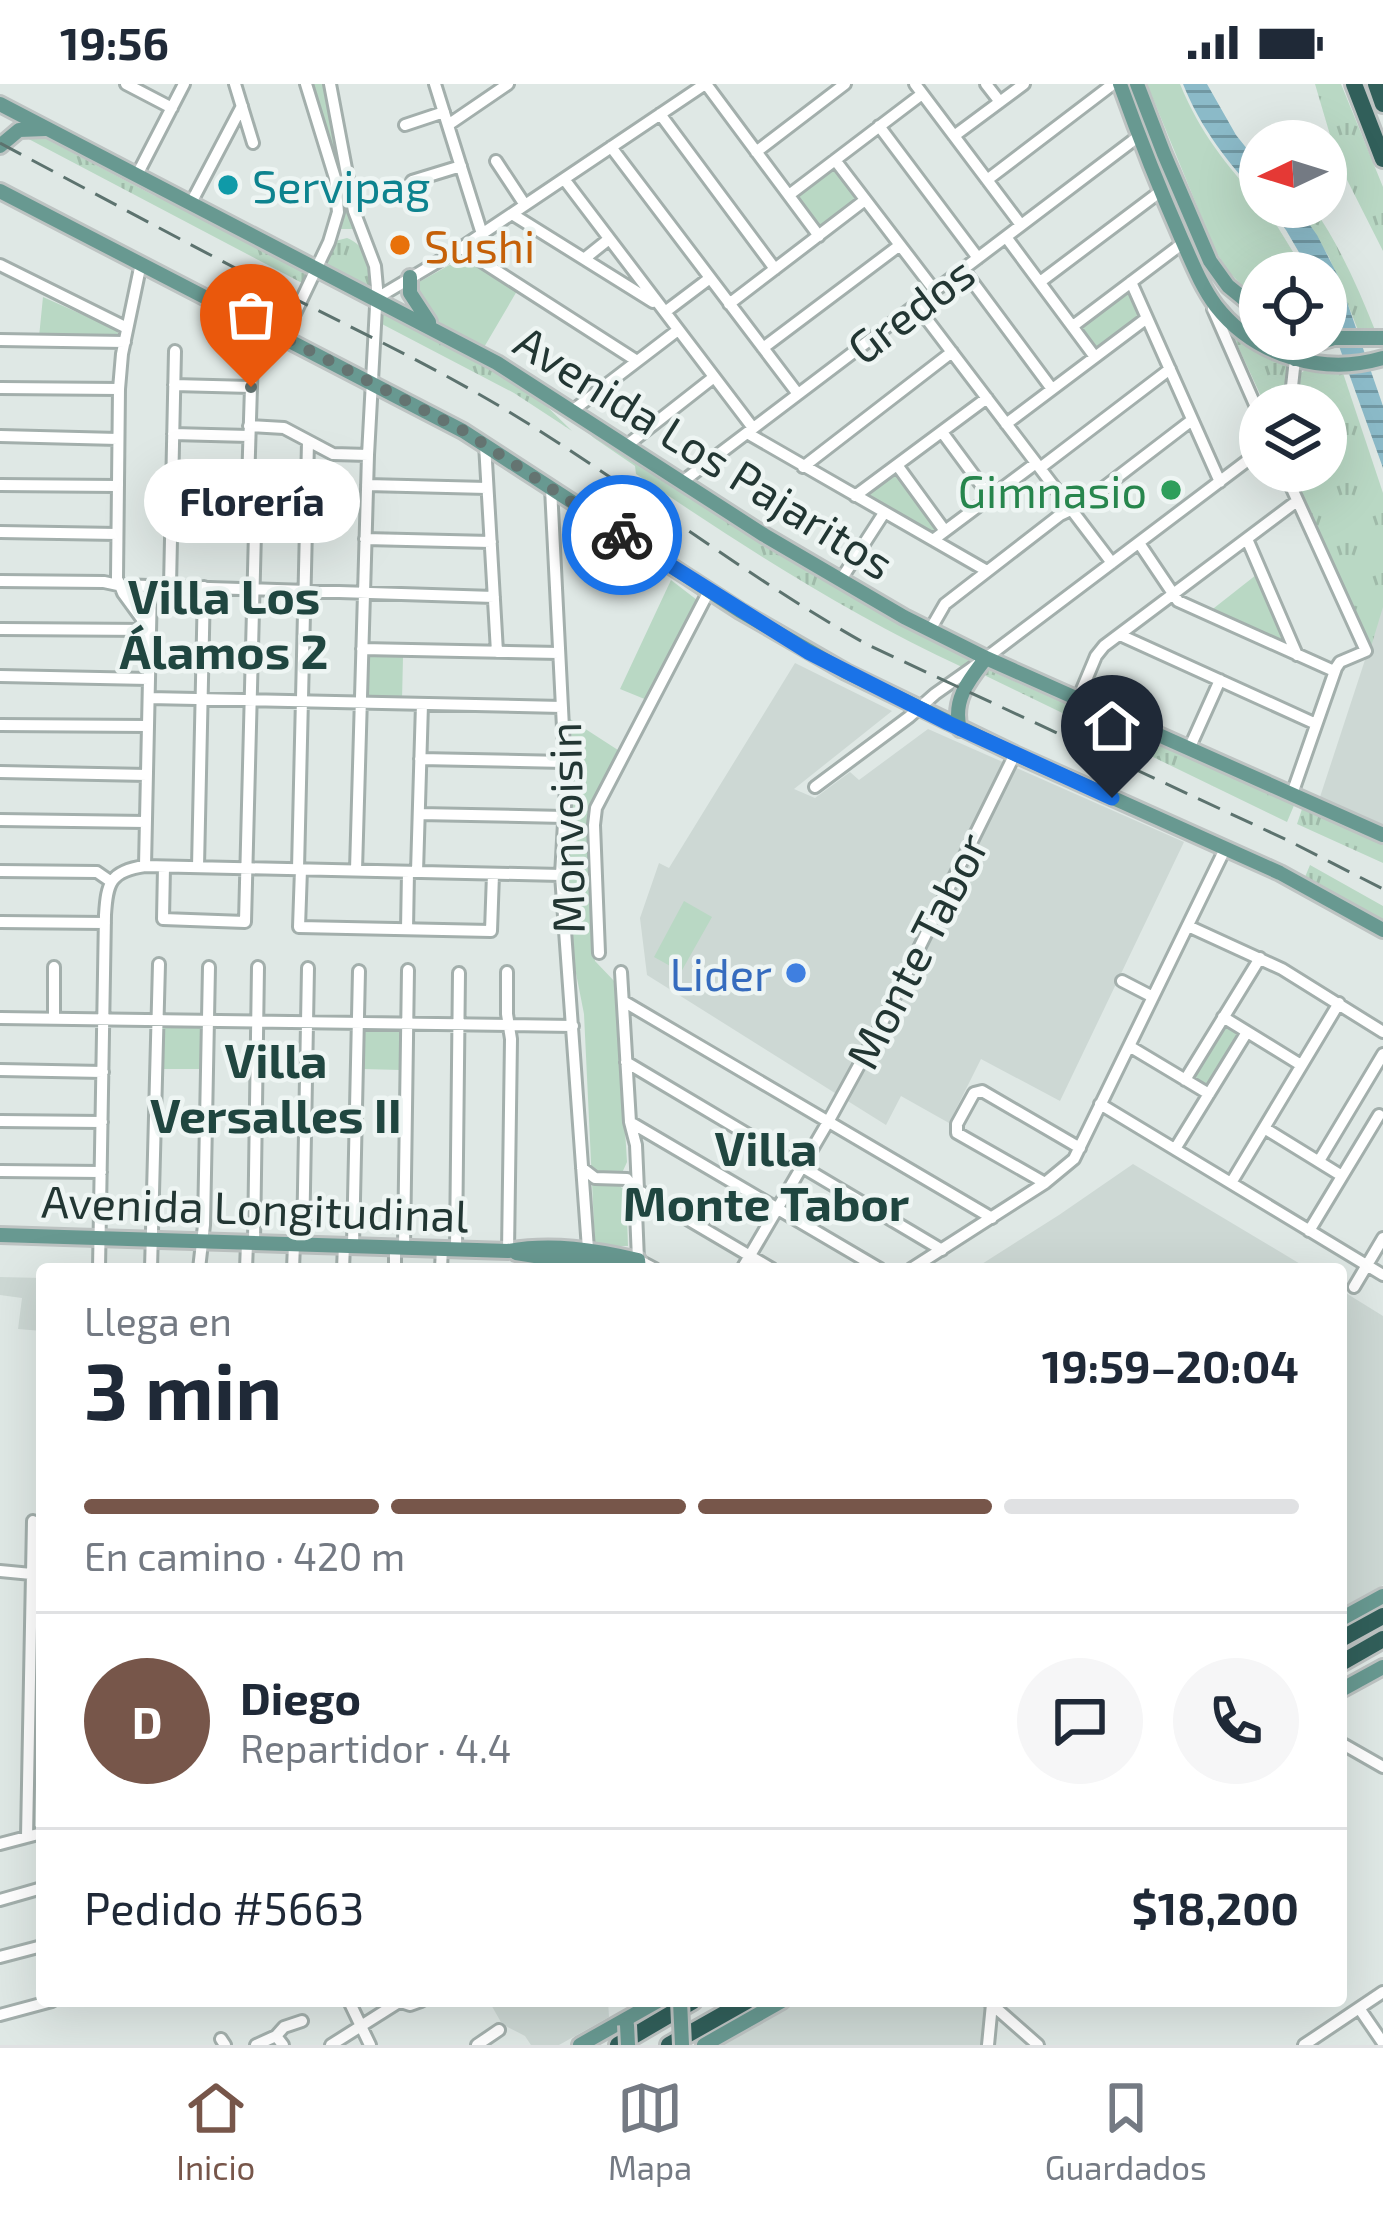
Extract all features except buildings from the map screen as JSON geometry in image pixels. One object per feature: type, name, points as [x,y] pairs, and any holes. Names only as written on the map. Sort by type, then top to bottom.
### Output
[{"type":"highway","points":[[1354,84],[1383,160]]},
{"type":"highway","points":[[1376,84],[1383,104]]},
{"type":"highway","points":[[1347,1636],[1383,1616]]},
{"type":"highway","points":[[1347,1659],[1383,1641]]},
{"type":"highway","points":[[618,2045],[683,2007]]},
{"type":"highway","points":[[669,2045],[736,2007]]},
{"type":"main road","points":[[1117,84],[1204,288],[1239,328]]},
{"type":"main road","points":[[1137,84],[1206,252],[1239,296]]},
{"type":"main road","name":"Avenida Los Pajaritos","points":[[0,104],[431,326],[528,381],[682,482],[930,631],[1383,836]]},
{"type":"main road","points":[[0,146],[19,130],[50,130]]},
{"type":"main road","points":[[0,191],[485,444],[808,652],[960,729],[1315,891],[1383,930]]},
{"type":"main road","points":[[410,277],[410,293],[431,326]]},
{"type":"main road","points":[[1347,338],[1377,339]]},
{"type":"main road","points":[[1302,360],[1337,365],[1380,359]]},
{"type":"main road","points":[[960,729],[960,698],[986,658]]},
{"type":"main road","name":"Avenida Longitudinal","points":[[0,1235],[508,1251],[537,1248],[626,1263]]},
{"type":"main road","points":[[1347,1616],[1383,1596]]},
{"type":"main road","points":[[1347,1687],[1383,1667]]},
{"type":"main road","points":[[626,2007],[628,2045]]},
{"type":"main road","points":[[580,2045],[649,2007]]},
{"type":"main road","points":[[680,2007],[682,2045]]},
{"type":"main road","points":[[704,2045],[771,2007]]},
{"type":"street","points":[[126,84],[172,108]]},
{"type":"street","points":[[137,175],[184,84]]},
{"type":"street","points":[[235,84],[253,143]]},
{"type":"street","points":[[287,338],[315,267],[342,232],[337,186],[306,84]]},
{"type":"street","points":[[330,84],[354,212],[375,266],[377,298],[356,870]]},
{"type":"street","points":[[435,84],[482,234]]},
{"type":"street","points":[[448,125],[489,90],[508,84]]},
{"type":"street","points":[[377,298],[482,234],[705,84],[819,236]]},
{"type":"street","points":[[756,152],[845,84]]},
{"type":"street","points":[[986,84],[1000,102]]},
{"type":"street","points":[[954,136],[1024,84]]},
{"type":"street","points":[[987,180],[1117,84]]},
{"type":"street","points":[[789,195],[879,127],[918,89],[1021,225]]},
{"type":"street","points":[[191,203],[242,106]]},
{"type":"street","points":[[405,124],[443,112]]},
{"type":"street","points":[[660,114],[775,269]]},
{"type":"street","points":[[879,127],[978,258]]},
{"type":"street","name":"Gredos","points":[[682,482],[1139,136]]},
{"type":"street","points":[[611,147],[798,394]]},
{"type":"street","points":[[496,160],[525,205]]},
{"type":"street","points":[[835,160],[935,291]]},
{"type":"street","points":[[412,181],[461,166]]},
{"type":"street","points":[[564,179],[750,431],[802,467],[987,571]]},
{"type":"street","points":[[1040,282],[1160,191]]},
{"type":"street","points":[[729,304],[865,200]]},
{"type":"street","points":[[512,214],[663,309]]},
{"type":"street","points":[[342,232],[366,241]]},
{"type":"street","points":[[1006,237],[1095,357]]},
{"type":"street","points":[[584,259],[609,238]]},
{"type":"street","points":[[1073,326],[1184,243]]},
{"type":"street","points":[[763,348],[900,245]]},
{"type":"street","points":[[460,248],[637,362]]},
{"type":"street","points":[[141,263],[119,389],[118,585],[150,630]]},
{"type":"street","points":[[0,265],[128,328]]},
{"type":"street","points":[[375,266],[391,276],[410,277]]},
{"type":"street","points":[[963,269],[1052,389]]},
{"type":"street","points":[[663,309],[710,278]]},
{"type":"street","points":[[1131,282],[1220,482]]},
{"type":"street","points":[[1204,288],[1246,384]]},
{"type":"street","points":[[916,305],[1112,563]]},
{"type":"street","points":[[1006,424],[1147,318]]},
{"type":"street","points":[[248,485],[253,321]]},
{"type":"street","points":[[572,411],[678,330]]},
{"type":"street","points":[[0,340],[125,342]]},
{"type":"street","points":[[170,586],[175,351]]},
{"type":"street","points":[[802,467],[952,352]]},
{"type":"street","points":[[933,540],[1170,369]]},
{"type":"street","points":[[626,446],[714,377]]},
{"type":"street","points":[[174,385],[251,387]]},
{"type":"street","points":[[0,388],[119,389]]},
{"type":"street","points":[[855,496],[987,398]]},
{"type":"street","points":[[930,631],[944,604],[1192,420]]},
{"type":"street","points":[[173,434],[280,427],[333,454],[368,455]]},
{"type":"street","points":[[942,432],[990,497]]},
{"type":"street","points":[[0,436],[118,440]]},
{"type":"street","points":[[308,442],[299,927],[491,931],[493,874]]},
{"type":"street","points":[[485,444],[497,652]]},
{"type":"street","points":[[897,465],[945,531]]},
{"type":"street","points":[[815,787],[1239,467]]},
{"type":"street","points":[[0,484],[118,486]]},
{"type":"street","points":[[164,867],[163,919],[245,922],[256,493],[248,485],[172,484]]},
{"type":"street","points":[[367,485],[488,488]]},
{"type":"street","name":"Monvoisin","points":[[550,488],[565,763],[561,875],[588,1260]]},
{"type":"street","points":[[1292,794],[1334,671],[1340,662],[1366,651],[1294,492]]},
{"type":"street","points":[[1078,699],[1098,652],[1298,501]]},
{"type":"street","points":[[840,580],[884,513]]},
{"type":"street","points":[[0,532],[117,534]]},
{"type":"street","points":[[171,533],[255,534]]},
{"type":"street","points":[[365,539],[491,542]]},
{"type":"street","points":[[1246,539],[1297,655]]},
{"type":"street","points":[[1138,543],[1181,603],[1334,671]]},
{"type":"street","points":[[0,581],[494,597]]},
{"type":"street","points":[[145,866],[151,586]]},
{"type":"street","points":[[198,867],[203,587]]},
{"type":"street","points":[[599,953],[596,808],[709,591]]},
{"type":"street","points":[[0,629],[150,630]]},
{"type":"street","points":[[1120,635],[1316,724]]},
{"type":"street","points":[[362,649],[559,653]]},
{"type":"street","points":[[0,676],[149,679]]},
{"type":"street","points":[[1189,748],[1220,680]]},
{"type":"street","points":[[149,698],[562,707]]},
{"type":"street","points":[[407,929],[419,814],[422,704]]},
{"type":"street","points":[[0,725],[148,726]]},
{"type":"street","name":"Monte Tabor","points":[[746,1263],[829,1122],[1015,754]]},
{"type":"street","points":[[420,759],[565,763]]},
{"type":"street","points":[[0,772],[147,775]]},
{"type":"street","points":[[419,814],[565,817]]},
{"type":"street","points":[[0,820],[146,822]]},
{"type":"street","points":[[921,1263],[1069,1165],[1225,849]]},
{"type":"street","points":[[99,1263],[105,923],[110,881],[145,866],[561,875]]},
{"type":"street","points":[[0,872],[97,872],[110,881]]},
{"type":"street","points":[[0,922],[105,923]]},
{"type":"street","points":[[1188,926],[1260,958],[1383,1032]]},
{"type":"street","points":[[1185,1080],[1260,958]]},
{"type":"street","points":[[152,1263],[159,964]]},
{"type":"street","points":[[54,967],[54,1019]]},
{"type":"street","points":[[200,1263],[209,967]]},
{"type":"street","points":[[247,1263],[258,967]]},
{"type":"street","points":[[294,1263],[308,968]]},
{"type":"street","points":[[396,1263],[400,1247],[408,970]]},
{"type":"street","points":[[344,1263],[359,971]]},
{"type":"street","points":[[507,972],[511,1040],[508,1251]]},
{"type":"street","points":[[620,1177],[629,1167],[631,1127],[621,972]]},
{"type":"street","points":[[443,1263],[449,1248],[460,973]]},
{"type":"street","points":[[1122,982],[1153,997]]},
{"type":"street","points":[[623,1000],[992,1218]]},
{"type":"street","points":[[1231,1183],[1339,1003]]},
{"type":"street","points":[[1223,1017],[1301,1065]]},
{"type":"street","points":[[0,1018],[574,1026]]},
{"type":"street","points":[[1175,1150],[1247,1032]]},
{"type":"street","points":[[1130,1046],[1209,1094]]},
{"type":"street","points":[[1318,1161],[1383,1054]]},
{"type":"street","points":[[626,1062],[942,1250]]},
{"type":"street","points":[[0,1070],[103,1072]]},
{"type":"street","points":[[1046,1183],[959,1135],[957,1124],[978,1090],[1079,1148]]},
{"type":"street","points":[[1310,1231],[1381,1117],[1355,1101]]},
{"type":"street","points":[[1100,1105],[1383,1275]]},
{"type":"street","points":[[0,1121],[102,1122]]},
{"type":"street","points":[[631,1127],[638,1190],[635,1210]]},
{"type":"street","points":[[631,1127],[870,1263]]},
{"type":"street","points":[[1264,1128],[1342,1176]]},
{"type":"street","points":[[582,1168],[599,1179],[620,1177],[632,1184],[638,1263]]},
{"type":"street","points":[[0,1171],[101,1172]]},
{"type":"street","points":[[584,1196],[599,1179]]},
{"type":"street","points":[[638,1190],[762,1263]]},
{"type":"street","points":[[1354,1287],[1383,1238]]},
{"type":"street","points":[[489,1250],[489,1263]]},
{"type":"street","points":[[33,1521],[36,1561]]},
{"type":"street","points":[[0,1571],[36,1574]]},
{"type":"street","points":[[27,1837],[36,1600]]},
{"type":"street","points":[[1347,1746],[1383,1767]]},
{"type":"street","points":[[0,1844],[36,1835]]},
{"type":"street","points":[[0,1900],[36,1890]]},
{"type":"street","points":[[0,1958],[36,1948]]},
{"type":"street","points":[[1311,2043],[1383,1992]]},
{"type":"street","points":[[0,2015],[36,2005]]},
{"type":"street","points":[[352,2007],[370,2045]]},
{"type":"street","points":[[331,2045],[390,2007]]},
{"type":"street","points":[[988,2045],[990,2007]]},
{"type":"street","points":[[996,2007],[1038,2045]]},
{"type":"street","points":[[1359,2008],[1383,2043]]},
{"type":"street","points":[[256,2045],[279,2041],[284,2027],[302,2021]]},
{"type":"street","points":[[476,2045],[499,2030]]},
{"type":"shaded area","points":[[1383,605],[1383,825],[1320,797]]},
{"type":"shaded area","points":[[795,663],[892,711],[794,789],[815,798],[850,772],[859,780],[928,729],[1184,842],[1060,1101],[981,1059],[949,1123],[901,1096],[886,1125],[647,975],[640,918],[659,863],[669,868]]},
{"type":"shaded area","points":[[1133,1164],[1298,1263],[983,1263]]},
{"type":"shaded area","points":[[0,1277],[36,1278],[36,1330],[18,1329],[22,1298],[0,1295]]},
{"type":"shaded area","points":[[1347,1294],[1383,1316],[1383,1585],[1347,1606]]},
{"type":"shaded area","points":[[492,2007],[608,2007],[609,2017],[559,2045],[531,2045],[525,2036],[502,2024]]},
{"type":"shaded area","points":[[783,2007],[985,2009],[982,2045],[715,2045]]},
{"type":"green space","points":[[309,84],[327,84],[354,229],[337,229],[341,216]]},
{"type":"green space","points":[[1147,84],[1180,84],[1205,133],[1239,178],[1239,228],[1278,228],[1293,252],[1239,252],[1239,282],[1215,250]]},
{"type":"green space","points":[[1315,84],[1341,84],[1383,187],[1383,251],[1347,180],[1347,120],[1326,120]]},
{"type":"green space","points":[[21,135],[39,135],[309,270],[302,283]]},
{"type":"green space","points":[[834,168],[859,201],[820,231],[795,197]]},
{"type":"green space","points":[[1310,228],[1326,228],[1339,252],[1326,252]]},
{"type":"green space","points":[[347,238],[364,252],[374,289],[324,266],[335,241]]},
{"type":"green space","points":[[462,258],[517,291],[483,349],[431,317],[412,286]]},
{"type":"green space","points":[[1347,266],[1377,335],[1362,340],[1347,302]]},
{"type":"green space","points":[[1129,289],[1143,319],[1099,351],[1079,326]]},
{"type":"green space","points":[[43,297],[117,330],[120,338],[39,337]]},
{"type":"green space","points":[[385,308],[528,388],[572,431],[514,393],[380,323]]},
{"type":"green space","points":[[1244,360],[1286,363],[1287,384],[1255,384]]},
{"type":"green space","points":[[1308,368],[1342,370],[1347,384],[1300,384],[1301,373]]},
{"type":"green space","points":[[1347,385],[1383,493],[1383,607],[1370,650],[1300,492],[1347,492]]},
{"type":"green space","points":[[564,411],[817,573],[977,658],[962,667],[795,577],[636,474],[635,466]]},
{"type":"green space","points":[[896,471],[937,528],[931,533],[862,496]]},
{"type":"green space","points":[[1256,575],[1289,648],[1209,612]]},
{"type":"green space","points":[[671,580],[697,600],[647,700],[620,689]]},
{"type":"green space","points":[[369,655],[403,657],[402,700],[368,699]]},
{"type":"green space","points":[[989,670],[1295,803],[1287,822],[984,675]]},
{"type":"green space","points":[[570,719],[621,752],[590,817],[595,961],[616,983],[627,1162],[617,1184],[626,1191],[628,1246],[595,1246],[584,1014],[575,968],[568,871]]},
{"type":"green space","points":[[1303,806],[1383,840],[1383,863],[1297,824]]},
{"type":"green space","points":[[1310,865],[1383,906],[1383,921],[1305,877]]},
{"type":"green space","points":[[684,901],[712,917],[681,972],[654,957]]},
{"type":"green space","points":[[1225,1020],[1242,1031],[1208,1088],[1190,1078]]},
{"type":"green space","points":[[160,1027],[203,1028],[201,1069],[159,1069]]},
{"type":"green space","points":[[403,1030],[401,1070],[362,1069],[361,1031]]},
{"type":"water","points":[[1183,84],[1207,84],[1239,139],[1239,173],[1216,144]]},
{"type":"water","points":[[1312,228],[1326,252],[1299,252],[1286,230]]},
{"type":"water","points":[[1347,302],[1383,406],[1383,468],[1344,360]]},
{"type":"railway","points":[[0,143],[501,407],[868,645],[1383,889]]},
{"type":"way so far","points":[[251,387],[253,321],[464,431],[622,535]]},
{"type":"place","name":"Servipag","points":[[228,185]]},
{"type":"place","name":"Sushi","points":[[400,245]]},
{"type":"place","name":"Florería","points":[[251,387]]},
{"type":"place","name":"Gimnasio","points":[[1171,490]]},
{"type":"place","name":"Lider","points":[[796,973]]},
{"type":"district","name":"Villa Los Álamos 2","points":[[224,622]]},
{"type":"district","name":"Villa Versalles II","points":[[276,1086]]},
{"type":"district","name":"Villa Monte Tabor","points":[[766,1174]]},
{"type":"route","points":[[622,535],[808,652],[1112,798]]}]
